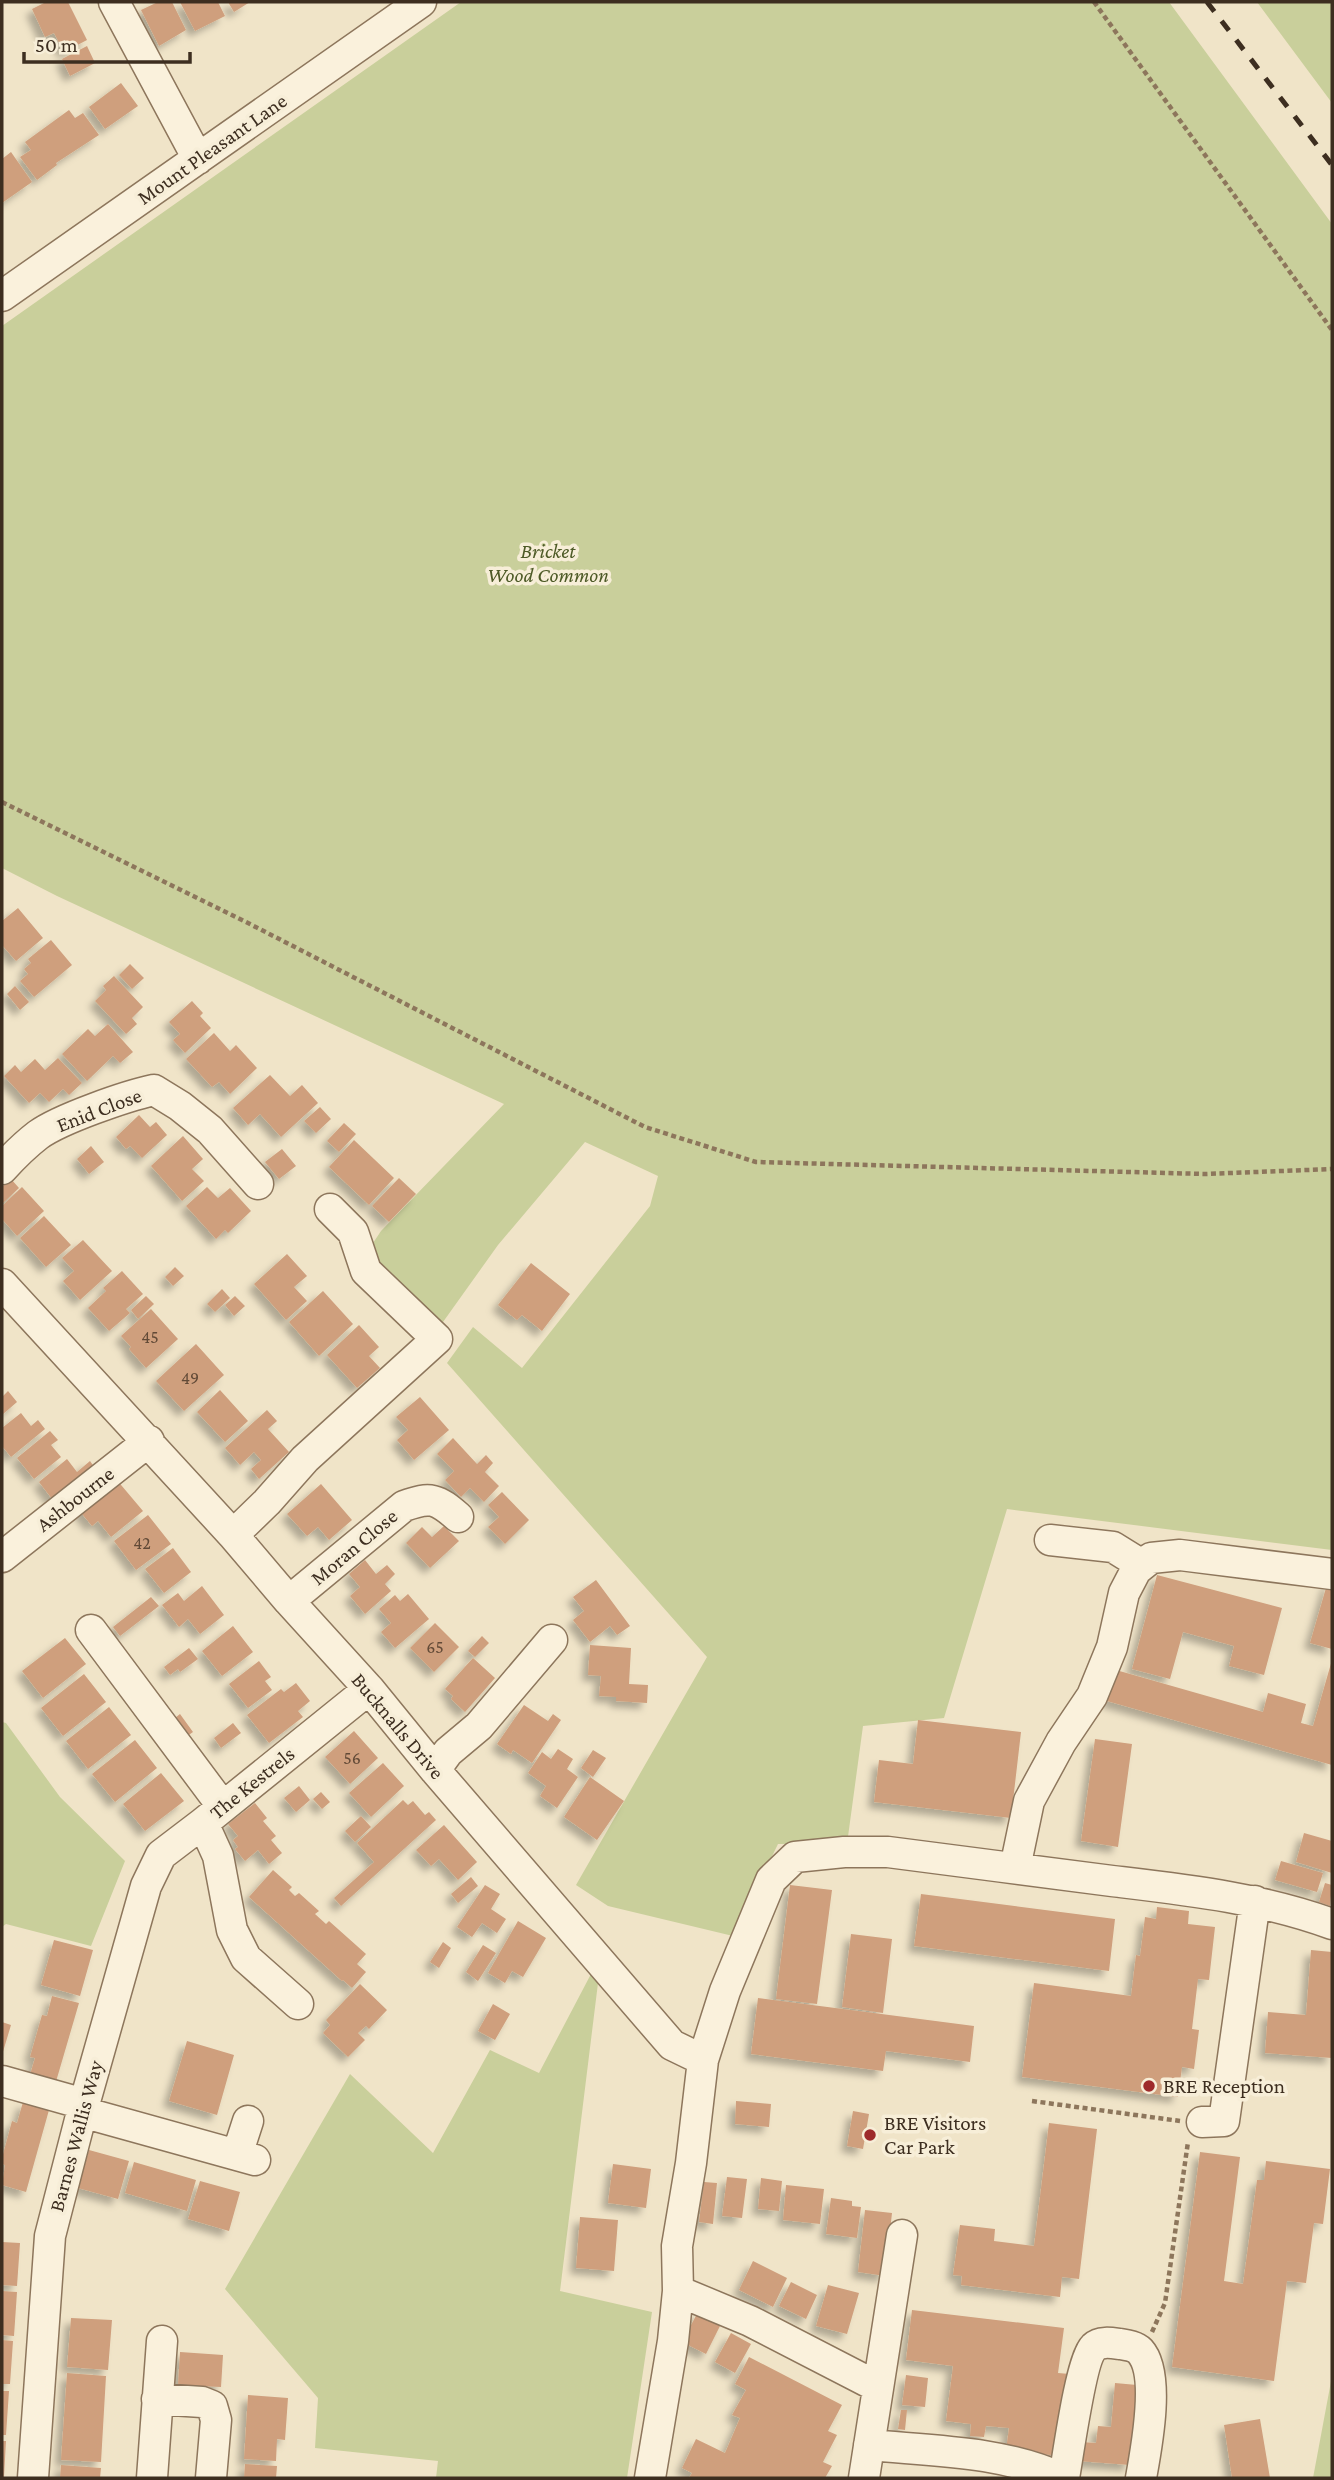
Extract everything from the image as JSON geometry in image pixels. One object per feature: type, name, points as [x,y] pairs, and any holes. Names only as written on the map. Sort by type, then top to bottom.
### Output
[{"type":"street","points":[[114,2],[198,159]]},
{"type":"street","name":"Mount Pleasant Lane","points":[[2,296],[421,2]]},
{"type":"street","name":"Enid Close","points":[[2,1169],[40,1134],[58,1124],[138,1093],[154,1090],[210,1130],[258,1184]]},
{"type":"street","points":[[233,1535],[305,1459],[437,1339],[366,1271],[353,1232],[330,1209]]},
{"type":"street","name":"Bucknalls Drive","points":[[2,1284],[149,1441],[369,1689],[435,1770],[672,2045],[703,2060]]},
{"type":"street","name":"Ashbourne","points":[[2,1557],[149,1441]]},
{"type":"street","name":"Moran Close","points":[[289,1601],[404,1506],[422,1499],[435,1500],[458,1517]]},
{"type":"street","points":[[1050,1540],[1113,1547],[1142,1564]]},
{"type":"street","points":[[1015,1868],[1029,1801],[1061,1742],[1092,1696],[1112,1647],[1124,1593],[1142,1564],[1151,1558],[1180,1555],[1332,1574]]},
{"type":"street","points":[[91,1630],[213,1815]]},
{"type":"street","points":[[435,1770],[448,1752],[479,1726],[551,1640]]},
{"type":"street","name":"The Kestrels","points":[[298,2004],[246,1958],[232,1930],[213,1815],[369,1689]]},
{"type":"street","name":"Barnes Wallis Way","points":[[33,2478],[50,2236],[83,2108],[152,1871],[161,1856],[213,1815]]},
{"type":"street","points":[[650,2478],[673,2341],[678,2291],[677,2246],[691,2163],[703,2060],[725,1991],[771,1880],[795,1857],[844,1852],[888,1852],[1255,1901],[1332,1924]]},
{"type":"street","points":[[1202,2122],[1224,2121],[1255,1901]]},
{"type":"street","points":[[2,2081],[246,2158],[247,2121]]},
{"type":"street","points":[[864,2478],[902,2235]]},
{"type":"street","points":[[678,2291],[750,2321],[878,2387]]},
{"type":"street","points":[[152,2478],[162,2342]]},
{"type":"street","points":[[869,2445],[986,2457],[1034,2466],[1063,2478],[1088,2356],[1093,2347],[1101,2343],[1129,2345],[1140,2351],[1147,2367],[1150,2385],[1146,2452],[1141,2478]]},
{"type":"street","points":[[157,2399],[202,2402],[212,2406],[216,2420],[211,2478]]},
{"type":"path","points":[[1094,2],[1332,330]]},
{"type":"path","points":[[2,802],[248,923],[645,1127],[756,1162],[1205,1174],[1332,1169]]},
{"type":"path","points":[[1032,2101],[1175,2121],[1202,2122]]},
{"type":"path","points":[[1140,2351],[1158,2322],[1165,2303],[1185,2150],[1189,2138],[1202,2122]]},
{"type":"green space","name":"Bricket Wood Common","points":[[461,2],[1169,2],[1332,224],[1332,1550],[1007,1509],[944,1718],[863,1726],[847,1844],[778,1844],[733,1936],[608,1906],[576,1885],[707,1657],[447,1363],[473,1327],[522,1368],[650,1206],[658,1176],[585,1142],[498,1245],[443,1322],[375,1267],[371,1246],[381,1231],[504,1104],[2,868],[2,326]]},
{"type":"green space","points":[[1257,2],[1332,2],[1332,103]]},
{"type":"green space","points":[[2,1722],[6,1723],[60,1797],[125,1861],[91,1946],[6,1924],[2,1927]]},
{"type":"green space","points":[[591,1974],[598,1983],[560,2291],[652,2312],[627,2478],[436,2478],[438,2461],[315,2448],[318,2398],[225,2289],[350,2074],[433,2153],[490,2050],[539,2073]]},
{"type":"green space","points":[[1332,2376],[1332,2478],[1313,2478]]},
{"type":"building","points":[[46,2],[68,2],[87,40],[64,52],[54,33],[45,37],[32,9]]},
{"type":"building","points":[[158,2],[172,2],[186,30],[159,46],[141,10]]},
{"type":"building","points":[[180,2],[218,2],[225,16],[195,31]]},
{"type":"building","points":[[228,2],[250,2],[234,12]]},
{"type":"building","points":[[87,46],[95,63],[70,76],[62,59]]},
{"type":"building","points":[[121,83],[138,106],[105,129],[89,107]]},
{"type":"building","points":[[69,110],[75,118],[83,113],[99,135],[56,163],[57,165],[37,180],[20,157],[31,150],[25,142]]},
{"type":"building","points":[[11,152],[32,182],[2,203],[2,159]]},
{"type":"building","points":[[18,908],[43,938],[16,961],[2,945],[2,921]]},
{"type":"building","points":[[51,940],[72,965],[34,997],[20,981],[28,974],[24,969],[31,963],[28,959]]},
{"type":"building","points":[[130,964],[144,978],[132,989],[119,975]]},
{"type":"building","points":[[114,976],[143,1007],[132,1018],[137,1024],[126,1034],[95,1001],[106,990],[103,986]]},
{"type":"building","points":[[15,986],[29,1002],[20,1010],[7,994]]},
{"type":"building","points":[[192,1001],[211,1028],[185,1053],[173,1040],[180,1034],[169,1022]]},
{"type":"building","points":[[108,1024],[133,1052],[120,1063],[113,1056],[87,1081],[62,1054],[88,1029],[95,1036]]},
{"type":"building","points":[[214,1033],[230,1051],[236,1045],[257,1068],[230,1094],[219,1082],[212,1087],[186,1059]]},
{"type":"building","points":[[58,1058],[82,1083],[69,1095],[63,1089],[49,1102],[40,1093],[29,1103],[4,1076],[15,1065],[21,1072],[35,1059],[45,1070]]},
{"type":"building","points":[[270,1075],[290,1096],[302,1085],[318,1103],[281,1137],[260,1114],[248,1125],[233,1108]]},
{"type":"building","points":[[320,1107],[331,1119],[316,1133],[304,1121]]},
{"type":"building","points":[[139,1115],[150,1127],[156,1122],[167,1135],[142,1158],[130,1146],[126,1149],[116,1137]]},
{"type":"building","points":[[344,1123],[356,1134],[339,1152],[327,1141]]},
{"type":"building","points":[[183,1136],[203,1159],[192,1169],[204,1181],[182,1201],[151,1166]]},
{"type":"building","points":[[354,1140],[394,1178],[369,1205],[329,1167]]},
{"type":"building","points":[[91,1146],[104,1162],[89,1174],[77,1159]]},
{"type":"building","points":[[282,1149],[296,1166],[279,1179],[265,1162]]},
{"type":"building","points":[[399,1178],[416,1194],[389,1222],[372,1206]]},
{"type":"building","points":[[11,1179],[19,1188],[2,1204],[2,1187]]},
{"type":"building","points":[[22,1187],[44,1211],[17,1236],[2,1219],[2,1206]]},
{"type":"building","points":[[207,1187],[218,1198],[230,1188],[251,1211],[228,1233],[225,1230],[216,1239],[186,1206]]},
{"type":"building","points":[[44,1216],[71,1245],[46,1267],[20,1238]]},
{"type":"building","points":[[83,1240],[112,1271],[80,1300],[63,1281],[74,1271],[62,1258]]},
{"type":"building","points":[[287,1254],[307,1276],[294,1287],[307,1301],[286,1320],[254,1284]]},
{"type":"building","points":[[531,1263],[570,1294],[542,1331],[522,1315],[517,1320],[498,1305]]},
{"type":"building","points":[[175,1267],[184,1276],[173,1286],[165,1277]]},
{"type":"building","points":[[122,1271],[143,1294],[126,1309],[130,1313],[109,1331],[88,1308],[106,1291],[103,1288]]},
{"type":"building","points":[[222,1289],[230,1298],[215,1312],[207,1304]]},
{"type":"building","points":[[323,1291],[353,1324],[319,1356],[289,1322]]},
{"type":"building","points":[[146,1296],[154,1304],[138,1319],[131,1310]]},
{"type":"building","points":[[235,1296],[245,1306],[234,1316],[225,1305]]},
{"type":"building","points":[[151,1309],[178,1339],[146,1368],[121,1336]]},
{"type":"building","points":[[359,1325],[379,1347],[369,1356],[380,1368],[357,1388],[327,1355]]},
{"type":"building","points":[[196,1344],[224,1375],[184,1411],[156,1381]]},
{"type":"building","points":[[220,1390],[248,1421],[225,1442],[197,1412]]},
{"type":"building","points":[[8,1391],[17,1402],[2,1415],[2,1397]]},
{"type":"building","points":[[420,1397],[449,1430],[414,1460],[397,1440],[408,1430],[396,1417]]},
{"type":"building","points":[[267,1410],[277,1421],[268,1429],[289,1452],[259,1479],[251,1469],[261,1460],[254,1452],[240,1465],[225,1448]]},
{"type":"building","points":[[21,1413],[31,1426],[38,1420],[45,1429],[11,1457],[2,1446],[2,1428]]},
{"type":"building","points":[[50,1431],[58,1440],[51,1445],[61,1457],[34,1479],[17,1458]]},
{"type":"building","points":[[453,1438],[477,1464],[486,1455],[493,1463],[485,1472],[499,1486],[484,1502],[470,1488],[461,1497],[445,1480],[454,1471],[437,1454]]},
{"type":"building","points":[[67,1459],[77,1472],[90,1461],[97,1471],[56,1504],[39,1482]]},
{"type":"building","points":[[116,1479],[143,1511],[111,1537],[98,1521],[92,1526],[78,1509]]},
{"type":"building","points":[[321,1484],[352,1520],[329,1540],[318,1527],[307,1536],[287,1514]]},
{"type":"building","points":[[502,1492],[529,1520],[505,1544],[488,1527],[499,1517],[488,1505]]},
{"type":"building","points":[[148,1515],[171,1544],[136,1570],[114,1541]]},
{"type":"building","points":[[444,1526],[459,1541],[430,1568],[406,1543],[422,1527],[432,1537]]},
{"type":"building","points":[[173,1548],[191,1572],[164,1593],[145,1569]]},
{"type":"building","points":[[365,1560],[376,1574],[387,1565],[395,1574],[385,1584],[391,1591],[365,1614],[350,1596],[360,1587],[349,1574]]},
{"type":"building","points":[[1157,1575],[1282,1608],[1264,1675],[1229,1666],[1234,1646],[1183,1632],[1170,1679],[1132,1669]]},
{"type":"building","points":[[596,1580],[630,1626],[617,1635],[610,1626],[590,1642],[573,1620],[584,1611],[573,1597]]},
{"type":"building","points":[[1328,1581],[1332,1583],[1332,1649],[1310,1643]]},
{"type":"building","points":[[202,1586],[224,1615],[200,1634],[188,1619],[179,1627],[162,1605],[178,1593],[184,1601]]},
{"type":"building","points":[[408,1594],[429,1619],[395,1648],[381,1632],[391,1623],[379,1609],[395,1595],[400,1601]]},
{"type":"building","points":[[151,1597],[159,1606],[120,1636],[113,1627]]},
{"type":"building","points":[[435,1623],[459,1647],[434,1672],[410,1648]]},
{"type":"building","points":[[233,1626],[253,1652],[222,1676],[202,1651]]},
{"type":"building","points":[[482,1636],[489,1643],[475,1657],[468,1651]]},
{"type":"building","points":[[65,1638],[86,1664],[43,1698],[22,1671]]},
{"type":"building","points":[[590,1645],[631,1648],[629,1684],[648,1685],[647,1703],[616,1701],[616,1697],[599,1696],[601,1676],[588,1675]]},
{"type":"building","points":[[189,1648],[198,1659],[180,1672],[178,1669],[170,1675],[164,1667]]},
{"type":"building","points":[[473,1658],[495,1678],[465,1712],[445,1689]]},
{"type":"building","points":[[1332,1660],[1332,1765],[1107,1701],[1116,1670],[1263,1712],[1268,1693],[1306,1704],[1301,1723],[1313,1726]]},
{"type":"building","points":[[259,1661],[271,1677],[265,1681],[272,1690],[248,1708],[229,1684]]},
{"type":"building","points":[[84,1674],[106,1702],[63,1736],[41,1708]]},
{"type":"building","points":[[296,1683],[310,1701],[298,1711],[303,1717],[269,1743],[247,1715],[281,1689],[284,1692]]},
{"type":"building","points":[[524,1705],[548,1721],[553,1714],[561,1720],[532,1763],[513,1750],[511,1754],[497,1744]]},
{"type":"building","points":[[109,1707],[131,1735],[88,1769],[66,1741]]},
{"type":"building","points":[[180,1714],[193,1732],[183,1739],[170,1722]]},
{"type":"building","points":[[918,1720],[1021,1732],[1011,1818],[874,1802],[879,1760],[913,1764]]},
{"type":"building","points":[[233,1723],[241,1733],[221,1748],[214,1738]]},
{"type":"building","points":[[354,1731],[378,1758],[350,1784],[325,1757]]},
{"type":"building","points":[[1095,1739],[1132,1744],[1118,1847],[1081,1841]]},
{"type":"building","points":[[135,1740],[157,1768],[115,1802],[92,1774]]},
{"type":"building","points":[[558,1749],[573,1759],[567,1769],[578,1777],[557,1808],[540,1796],[546,1786],[528,1773],[542,1752],[551,1759]]},
{"type":"building","points":[[593,1750],[606,1758],[593,1777],[581,1768]]},
{"type":"building","points":[[383,1763],[404,1786],[371,1817],[349,1793]]},
{"type":"building","points":[[161,1773],[184,1801],[145,1831],[123,1804]]},
{"type":"building","points":[[590,1777],[624,1801],[597,1840],[564,1817]]},
{"type":"building","points":[[299,1786],[310,1800],[296,1812],[284,1798]]},
{"type":"building","points":[[321,1792],[330,1802],[322,1809],[313,1799]]},
{"type":"building","points":[[403,1800],[408,1805],[413,1801],[425,1815],[429,1812],[436,1820],[341,1906],[334,1898],[374,1862],[357,1843]]},
{"type":"building","points":[[255,1803],[267,1818],[263,1821],[276,1836],[271,1840],[282,1853],[269,1864],[258,1850],[245,1861],[235,1849],[238,1847],[233,1840],[238,1836],[228,1824]]},
{"type":"building","points":[[361,1816],[371,1827],[355,1842],[345,1831]]},
{"type":"building","points":[[444,1825],[477,1862],[458,1880],[439,1859],[431,1866],[416,1850]]},
{"type":"building","points":[[1304,1833],[1332,1841],[1332,1873],[1296,1862]]},
{"type":"building","points":[[1281,1861],[1323,1873],[1317,1892],[1275,1880]]},
{"type":"building","points":[[273,1870],[292,1887],[289,1890],[295,1896],[299,1893],[319,1911],[315,1914],[326,1924],[329,1921],[366,1954],[357,1964],[366,1972],[352,1988],[249,1897]]},
{"type":"building","points":[[471,1877],[478,1886],[458,1903],[451,1894]]},
{"type":"building","points":[[1325,1883],[1332,1885],[1330,1906],[1319,1902]]},
{"type":"building","points":[[485,1885],[500,1894],[491,1909],[506,1919],[497,1933],[482,1923],[472,1937],[457,1927]]},
{"type":"building","points":[[790,1885],[832,1890],[817,2004],[776,1999]]},
{"type":"building","points":[[921,1894],[1115,1919],[1109,1971],[914,1946]]},
{"type":"building","points":[[1157,1907],[1189,1911],[1188,1924],[1215,1927],[1209,1980],[1198,1979],[1192,2029],[1199,2030],[1194,2069],[1182,2067],[1178,2097],[1022,2077],[1034,1983],[1131,1996],[1136,1955],[1140,1956],[1145,1917],[1156,1919]]},
{"type":"building","points":[[518,1921],[546,1938],[523,1977],[512,1971],[505,1983],[488,1973]]},
{"type":"building","points":[[851,1934],[892,1939],[883,2013],[842,2007]]},
{"type":"building","points":[[54,1940],[93,1950],[80,1996],[41,1985]]},
{"type":"building","points":[[443,1942],[451,1948],[439,1968],[430,1962]]},
{"type":"building","points":[[483,1945],[496,1953],[478,1981],[466,1972]]},
{"type":"building","points":[[1311,1950],[1332,1952],[1332,2058],[1265,2053],[1268,2012],[1306,2015]]},
{"type":"building","points":[[360,1984],[387,2010],[369,2029],[366,2026],[358,2033],[365,2040],[348,2057],[323,2033],[330,2025],[326,2020]]},
{"type":"building","points":[[52,1996],[79,2003],[55,2085],[29,2078],[35,2058],[30,2057],[42,2015],[47,2016]]},
{"type":"building","points":[[758,1998],[974,2026],[970,2062],[886,2051],[883,2071],[751,2054]]},
{"type":"building","points":[[493,2004],[510,2014],[495,2040],[478,2031]]},
{"type":"building","points":[[2,2022],[11,2025],[2,2055]]},
{"type":"building","points":[[187,2041],[234,2055],[217,2115],[169,2101]]},
{"type":"building","points":[[736,2101],[771,2104],[769,2127],[735,2124]]},
{"type":"building","points":[[23,2102],[49,2110],[26,2192],[2,2185],[5,2165],[2,2164],[2,2158],[12,2121],[17,2123]]},
{"type":"building","points":[[853,2111],[869,2114],[863,2149],[847,2146]]},
{"type":"building","points":[[1049,2123],[1097,2129],[1079,2279],[1062,2277],[1060,2297],[961,2285],[962,2276],[953,2275],[960,2225],[995,2229],[994,2241],[1034,2246]]},
{"type":"building","points":[[89,2150],[129,2161],[118,2199],[78,2188]]},
{"type":"building","points":[[1200,2152],[1240,2157],[1224,2281],[1243,2284],[1257,2180],[1264,2180],[1266,2161],[1330,2169],[1323,2224],[1314,2223],[1306,2283],[1287,2281],[1274,2381],[1172,2367]]},
{"type":"building","points":[[134,2162],[196,2180],[187,2211],[125,2193]]},
{"type":"building","points":[[613,2164],[651,2169],[646,2208],[608,2203]]},
{"type":"building","points":[[727,2177],[747,2179],[742,2218],[722,2216]]},
{"type":"building","points":[[761,2178],[782,2181],[779,2211],[758,2209]]},
{"type":"building","points":[[200,2181],[240,2192],[229,2231],[188,2219]]},
{"type":"building","points":[[704,2182],[717,2183],[713,2224],[699,2222]]},
{"type":"building","points":[[786,2185],[824,2189],[820,2224],[783,2220]]},
{"type":"building","points":[[831,2198],[852,2201],[852,2206],[861,2207],[857,2238],[826,2234]]},
{"type":"building","points":[[865,2210],[892,2213],[885,2276],[858,2272]]},
{"type":"building","points":[[580,2217],[618,2220],[614,2271],[576,2268]]},
{"type":"building","points":[[2,2242],[20,2243],[17,2286],[2,2285]]},
{"type":"building","points":[[753,2261],[787,2278],[773,2307],[739,2290]]},
{"type":"building","points":[[791,2282],[817,2295],[806,2319],[779,2306]]},
{"type":"building","points":[[828,2285],[859,2293],[847,2334],[816,2326]]},
{"type":"building","points":[[2,2291],[17,2292],[14,2336],[2,2335]]},
{"type":"building","points":[[912,2310],[1064,2328],[1058,2373],[1070,2374],[1060,2456],[1006,2450],[1009,2428],[986,2426],[984,2437],[970,2436],[971,2424],[946,2421],[953,2366],[906,2360]]},
{"type":"building","points":[[698,2312],[721,2324],[706,2354],[682,2342]]},
{"type":"building","points":[[71,2318],[112,2320],[108,2370],[67,2367]]},
{"type":"building","points":[[731,2333],[751,2344],[735,2373],[715,2362]]},
{"type":"building","points":[[2,2340],[13,2341],[10,2384],[2,2384]]},
{"type":"building","points":[[180,2352],[223,2355],[221,2387],[178,2385]]},
{"type":"building","points":[[749,2357],[842,2405],[828,2431],[837,2435],[823,2462],[832,2466],[825,2478],[689,2478],[692,2473],[682,2468],[696,2439],[725,2453],[740,2418],[732,2415],[746,2390],[735,2384]]},
{"type":"building","points":[[67,2373],[106,2376],[101,2462],[61,2460]]},
{"type":"building","points":[[906,2375],[928,2378],[925,2407],[902,2405]]},
{"type":"building","points":[[1115,2383],[1137,2385],[1130,2465],[1078,2461],[1080,2442],[1096,2443],[1098,2426],[1111,2427]]},
{"type":"building","points":[[2,2391],[9,2391],[6,2435],[2,2435]]},
{"type":"building","points":[[248,2395],[288,2398],[285,2440],[277,2439],[276,2461],[244,2459]]},
{"type":"building","points":[[901,2410],[907,2410],[905,2430],[898,2429]]},
{"type":"building","points":[[1260,2419],[1270,2478],[1232,2478],[1224,2425]]},
{"type":"building","points":[[2,2441],[6,2441],[4,2477],[2,2477]]},
{"type":"building","points":[[245,2464],[277,2466],[276,2478],[244,2478]]},
{"type":"building","points":[[61,2465],[101,2468],[100,2478],[60,2478]]},
{"type":"railway","points":[[1207,2],[1332,165]]},
{"type":"place","name":"BRE Reception","points":[[1149,2086]]},
{"type":"place","name":"BRE Visitors Car Park","points":[[870,2135]]}]
